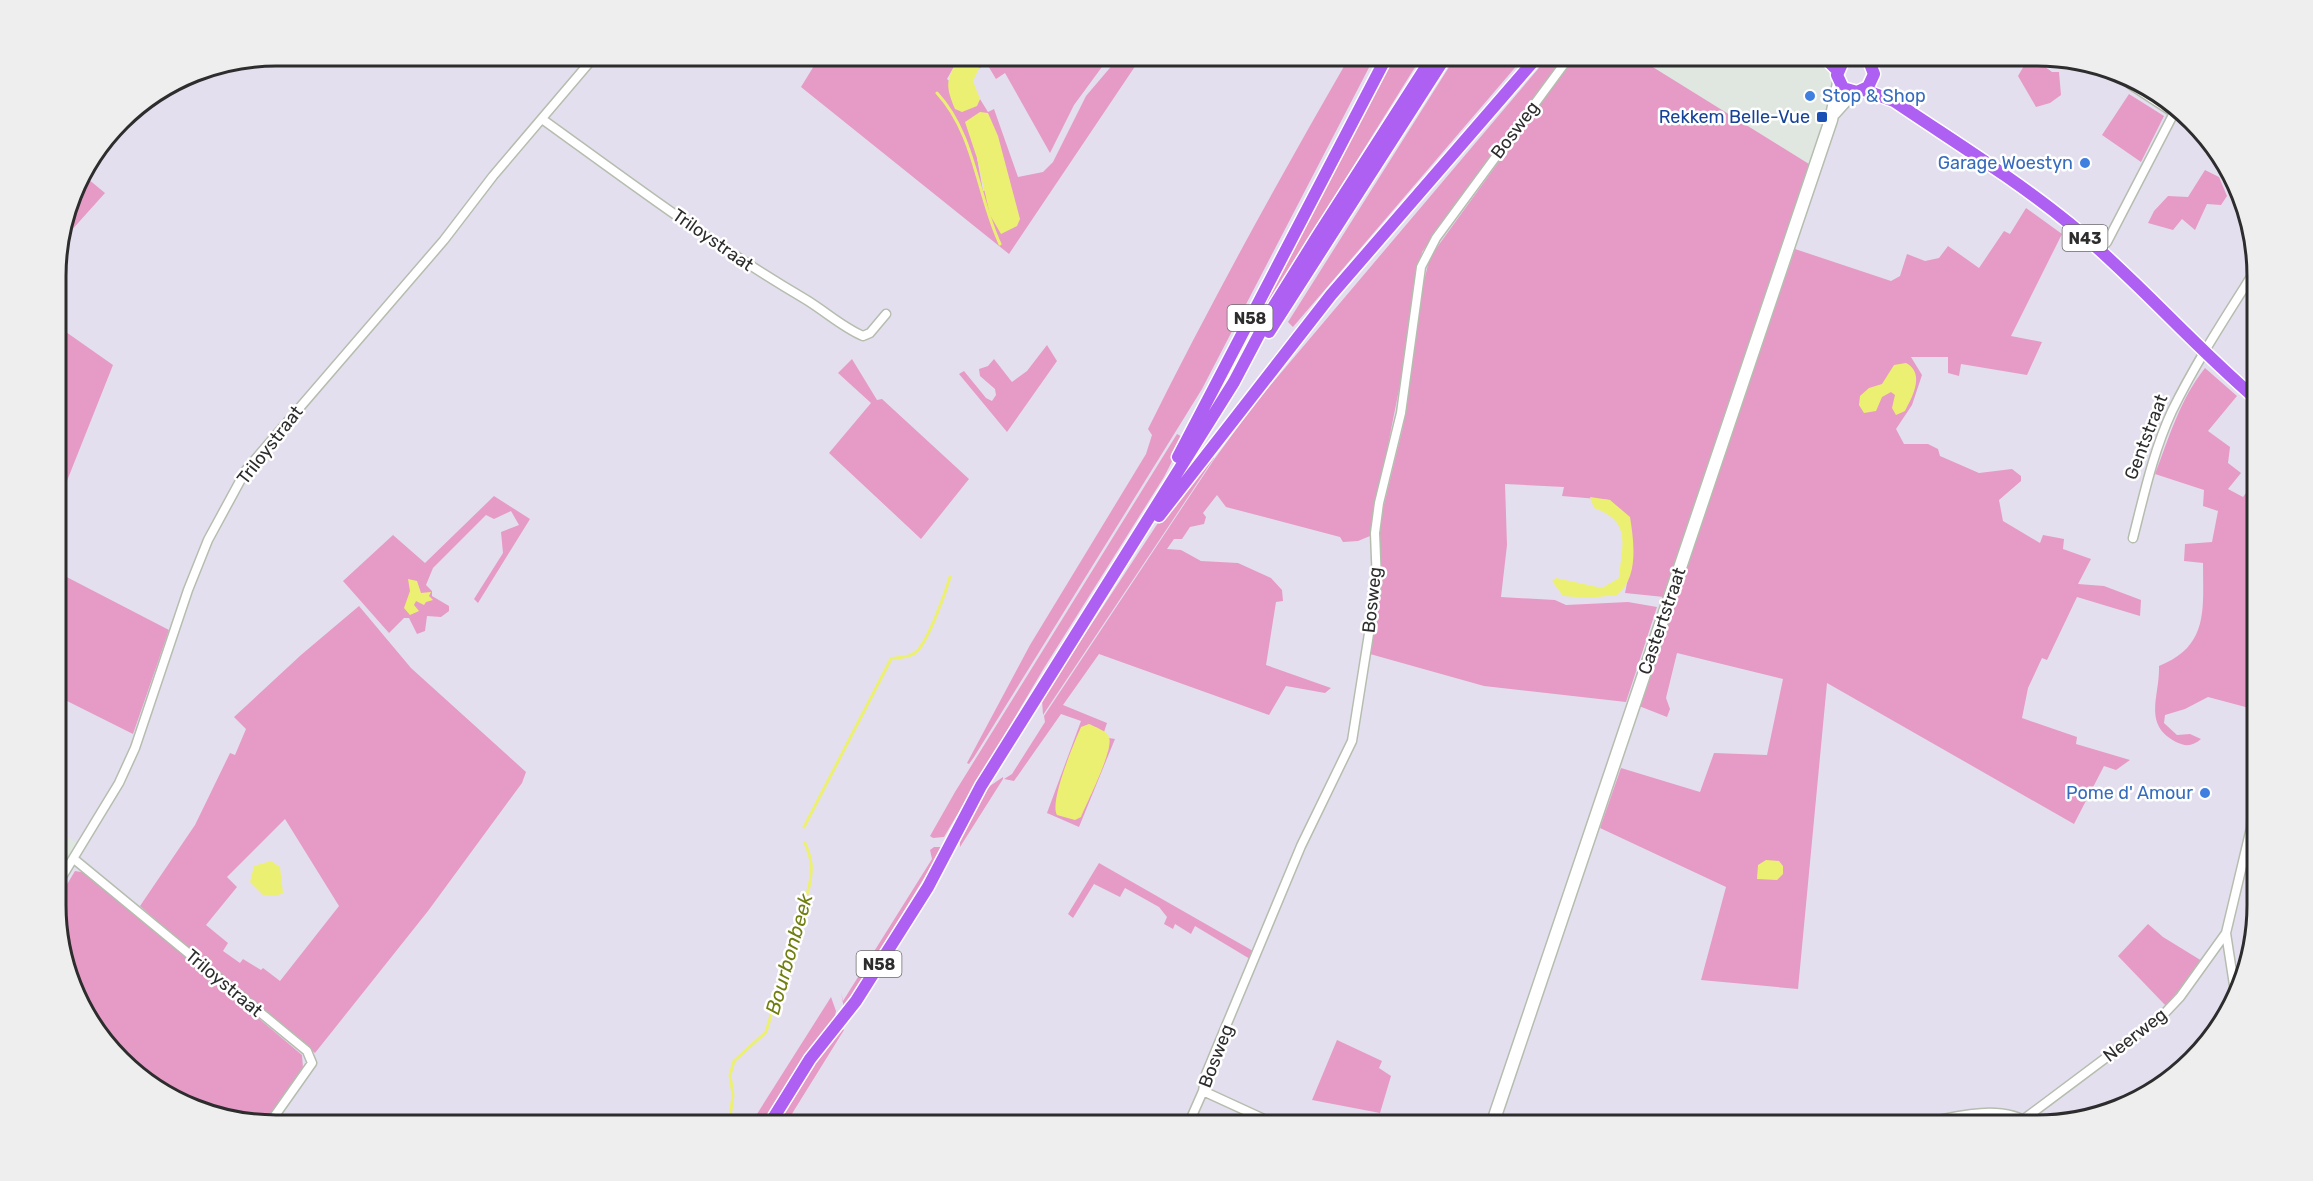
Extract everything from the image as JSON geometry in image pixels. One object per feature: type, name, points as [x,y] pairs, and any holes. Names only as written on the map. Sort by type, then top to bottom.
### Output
[{"type":"main road","name":"N58","points":[[1138,535],[1146,511],[1188,440],[1383,66]]},
{"type":"main road","name":"N58","points":[[775,1115],[810,1059],[856,1001],[923,894],[981,786],[1234,382],[1298,267],[1427,66]]},
{"type":"main road","name":"N58","points":[[1234,382],[1245,370],[1440,66]]},
{"type":"main road","name":"N58","points":[[1138,535],[1162,512],[1182,483],[1331,294],[1529,66]]},
{"type":"main road","points":[[1833,66],[1837,70],[1839,83]]},
{"type":"main road","name":"N43","points":[[1837,70],[1843,66]]},
{"type":"main road","name":"N43","points":[[1865,66],[1894,101]]},
{"type":"main road","points":[[1859,91],[1874,74]]},
{"type":"main road","name":"N43","points":[[1839,83],[1894,101],[2037,199],[2100,250],[2247,391]]},
{"type":"main road","name":"Castertstraat","points":[[1495,1115],[1832,117],[1839,83]]},
{"type":"main road","name":"Castertstraat","points":[[1832,117],[1859,91]]},
{"type":"street","name":"Triloystraat","points":[[66,872],[119,783],[135,748],[188,591],[208,540],[246,471],[444,240],[586,66]]},
{"type":"street","name":"Bosweg","points":[[1192,1115],[1203,1091],[1206,1074],[1301,846],[1352,741],[1377,583],[1375,545],[1378,512],[1401,413],[1421,267],[1436,238],[1563,66]]},
{"type":"street","points":[[2100,250],[2107,242],[2173,115]]},
{"type":"street","name":"Triloystraat","points":[[542,118],[732,255],[830,314],[853,331],[863,336],[870,333],[886,314]]},
{"type":"street","name":"Gentstraat","points":[[2133,538],[2160,442],[2172,412],[2247,284]]},
{"type":"street","name":"Neerweg","points":[[2233,979],[2226,933],[2247,845]]},
{"type":"street","name":"Triloystraat","points":[[74,860],[307,1051],[312,1064],[275,1115]]},
{"type":"street","name":"Neerweg","points":[[2029,1115],[2163,1015],[2180,997],[2226,933]]},
{"type":"street","points":[[1203,1091],[1255,1115]]},
{"type":"street","points":[[1970,1115],[1984,1113],[1997,1115]]},
{"type":"shaded area","points":[[814,66],[954,66],[947,79],[976,106],[980,99],[988,112],[994,109],[1018,177],[1043,172],[1053,162],[1086,96],[1112,66],[1135,66],[1009,254],[801,87]],"holes":[[[977,158],[1009,179],[1010,185],[983,191]]]},
{"type":"shaded area","points":[[954,66],[980,66],[973,81],[980,99],[977,106],[962,112],[955,109],[948,87]]},
{"type":"shaded area","points":[[988,66],[1103,66],[1074,105],[1050,153],[1005,73],[996,79]]},
{"type":"shaded area","points":[[1344,66],[1370,66],[1202,389],[974,757],[969,764],[967,763],[1030,645],[1146,454],[1152,435],[1148,429],[1196,334]]},
{"type":"shaded area","points":[[1389,66],[1416,66],[1256,322]]},
{"type":"shaded area","points":[[1450,66],[1516,66],[1293,327],[1288,322]]},
{"type":"shaded area","points":[[1541,66],[1559,66],[1422,252],[1408,344],[1370,536],[1358,541],[1343,542],[1340,537],[1226,507],[1217,495],[1203,513],[1206,517],[1204,524],[1190,527],[1182,539],[1174,539],[1167,549],[1181,550],[1201,561],[1238,563],[1271,578],[1282,590],[1283,601],[1276,602],[1266,665],[1331,688],[1325,693],[1286,686],[1269,715],[1099,654],[1063,705],[1107,723],[1104,732],[1089,724],[1108,752],[1109,738],[1115,739],[1079,827],[1047,813],[1081,721],[1061,714],[1014,781],[1004,779],[1012,774],[1045,722],[1044,716],[1213,461],[1257,401]]},
{"type":"shaded area","points":[[1568,66],[1651,66],[1809,164],[1664,597],[1625,593],[1633,554],[1610,500],[1562,496],[1564,487],[1505,484],[1507,545],[1501,597],[1555,600],[1566,605],[1628,602],[1657,607],[1626,702],[1484,686],[1370,654],[1380,583],[1379,525],[1403,427],[1420,296],[1430,257]]},
{"type":"shaded area","points":[[1647,66],[1843,66],[1809,164]]},
{"type":"shaded area","points":[[2024,66],[2045,67],[2052,72],[2059,72],[2061,95],[2050,103],[2036,107],[2018,76]]},
{"type":"shaded area","points":[[2129,94],[2164,116],[2141,162],[2102,135]]},
{"type":"shaded area","points":[[980,112],[988,113],[998,136],[1020,219],[1017,226],[1001,234],[990,215],[977,158],[965,122]]},
{"type":"shaded area","points":[[2205,170],[2219,177],[2227,196],[2221,205],[2207,204],[2195,230],[2182,219],[2173,230],[2148,223],[2154,211],[2168,196],[2188,197]]},
{"type":"shaded area","points":[[90,180],[105,193],[71,231]]},
{"type":"shaded area","points":[[2026,208],[2062,234],[2011,336],[2042,342],[2027,375],[1961,364],[1959,376],[1948,373],[1948,357],[1911,357],[1922,375],[1912,405],[1896,429],[1904,444],[1928,444],[1938,449],[1940,456],[1979,473],[2012,469],[2021,476],[2021,481],[1999,500],[2003,521],[2040,543],[2043,535],[2064,539],[2063,549],[2091,559],[2078,584],[2104,586],[2141,600],[2140,616],[2077,597],[2047,660],[2042,658],[2028,688],[2022,718],[2077,737],[2076,744],[2130,760],[2116,770],[2104,766],[2074,824],[1827,683],[1798,989],[1701,980],[1726,887],[1600,828],[1621,768],[1700,792],[1714,753],[1767,755],[1783,679],[1677,653],[1666,698],[1670,709],[1667,717],[1639,706],[1795,249],[1891,281],[1900,276],[1907,254],[1925,261],[1939,258],[1948,246],[1979,268],[2004,231],[2010,234]]},
{"type":"shaded area","points":[[66,332],[113,365],[66,483]]},
{"type":"shaded area","points":[[1047,345],[1057,361],[1007,432],[959,374],[964,371],[986,398],[992,401],[996,395],[995,389],[980,376],[979,369],[988,366],[994,359],[1012,382],[1027,371]]},
{"type":"shaded area","points":[[852,359],[877,400],[882,399],[969,479],[921,539],[829,453],[871,403],[838,373]]},
{"type":"shaded area","points":[[1906,363],[1915,373],[1916,385],[1905,411],[1896,415],[1892,408],[1895,395],[1891,392],[1882,397],[1876,411],[1864,413],[1859,405],[1860,396],[1869,388],[1882,384],[1894,365]]},
{"type":"shaded area","points":[[2205,368],[2237,396],[2208,431],[2230,447],[2228,463],[2241,473],[2228,489],[2243,497],[2247,494],[2247,707],[2208,697],[2185,709],[2165,715],[2164,723],[2177,735],[2190,734],[2201,739],[2192,744],[2183,745],[2166,735],[2159,727],[2156,718],[2159,666],[2175,658],[2187,648],[2200,625],[2203,563],[2184,561],[2185,544],[2212,542],[2218,511],[2203,506],[2204,490],[2155,474],[2170,433],[2196,380]]},
{"type":"shaded area","points":[[1177,434],[1184,438],[1164,477],[1044,668],[944,837],[933,838],[930,836],[955,792]]},
{"type":"shaded area","points":[[1209,453],[1214,458],[1043,715],[1042,700],[1173,500]]},
{"type":"shaded area","points":[[494,496],[530,519],[478,603],[474,599],[503,553],[501,532],[519,525],[511,511],[494,519],[486,515],[433,568],[426,585],[432,591],[432,596],[449,606],[449,611],[441,617],[427,616],[425,631],[417,634],[409,618],[404,618],[389,633],[343,581],[393,535],[425,563]]},
{"type":"shaded area","points":[[1590,497],[1610,500],[1630,517],[1633,537],[1632,569],[1624,588],[1617,595],[1588,598],[1563,596],[1552,581],[1556,578],[1602,588],[1619,578],[1622,535],[1614,520],[1594,508]]},
{"type":"shaded area","points":[[66,577],[169,630],[133,734],[66,700]]},
{"type":"shaded area","points":[[408,579],[417,581],[421,593],[431,592],[429,596],[433,600],[424,605],[416,601],[414,605],[419,611],[410,615],[404,608],[410,591]]},
{"type":"shaded area","points":[[359,606],[411,668],[526,772],[522,783],[428,911],[315,1053],[216,973],[140,906],[195,825],[230,753],[235,755],[246,729],[234,717],[301,655]],"holes":[[[285,819],[339,906],[280,981],[263,968],[261,970],[243,959],[240,963],[223,951],[228,943],[206,925],[237,887],[227,877]]]},
{"type":"shaded area","points":[[1089,724],[1100,729],[1109,737],[1108,753],[1081,817],[1075,820],[1057,815],[1056,798],[1063,772],[1081,727]]},
{"type":"shaded area","points":[[1003,777],[960,847],[960,837],[984,790]]},
{"type":"shaded area","points":[[66,835],[78,844],[66,863]]},
{"type":"shaded area","points":[[934,847],[943,847],[844,1009],[841,992],[843,1001],[932,859],[930,850]]},
{"type":"shaded area","points":[[1766,860],[1779,861],[1783,866],[1783,874],[1777,880],[1757,879],[1758,865]]},
{"type":"shaded area","points":[[271,861],[280,867],[283,893],[276,896],[263,895],[250,882],[254,866]]},
{"type":"shaded area","points":[[1099,863],[1253,951],[1250,959],[1195,926],[1191,934],[1175,924],[1173,929],[1164,924],[1167,917],[1159,907],[1125,888],[1120,897],[1094,884],[1073,918],[1068,914]]},
{"type":"shaded area","points":[[75,871],[87,873],[302,1055],[303,1068],[270,1115],[221,1108],[196,1099],[159,1080],[127,1054],[109,1033],[94,1010],[82,985],[73,960],[68,933],[66,886]]},
{"type":"shaded area","points":[[2148,924],[2163,937],[2202,961],[2166,1006],[2118,956]]},
{"type":"shaded area","points":[[831,997],[836,1011],[834,1021],[810,1050],[768,1115],[756,1115]]},
{"type":"shaded area","points":[[842,1028],[844,1030],[791,1115],[782,1115],[817,1058]]},
{"type":"shaded area","points":[[1337,1040],[1382,1061],[1379,1068],[1391,1076],[1380,1113],[1312,1100]]},
{"type":"waterway","name":"Bourbonbeek","points":[[937,93],[950,109],[968,146],[1000,244]]},
{"type":"waterway","name":"Bourbonbeek","points":[[804,827],[891,659],[912,654],[918,650],[927,636],[950,577]]},
{"type":"waterway","name":"Bourbonbeek","points":[[730,1115],[733,1095],[730,1075],[734,1061],[766,1032],[809,887],[811,864],[805,843]]},
{"type":"place","name":"Stop & Shop","points":[[1810,96]]},
{"type":"place","name":"Rekkem Belle-Vue","points":[[1822,117]]},
{"type":"place","name":"Garage Woestyn","points":[[2085,163]]},
{"type":"place","name":"Pome d' Amour","points":[[2205,793]]}]
